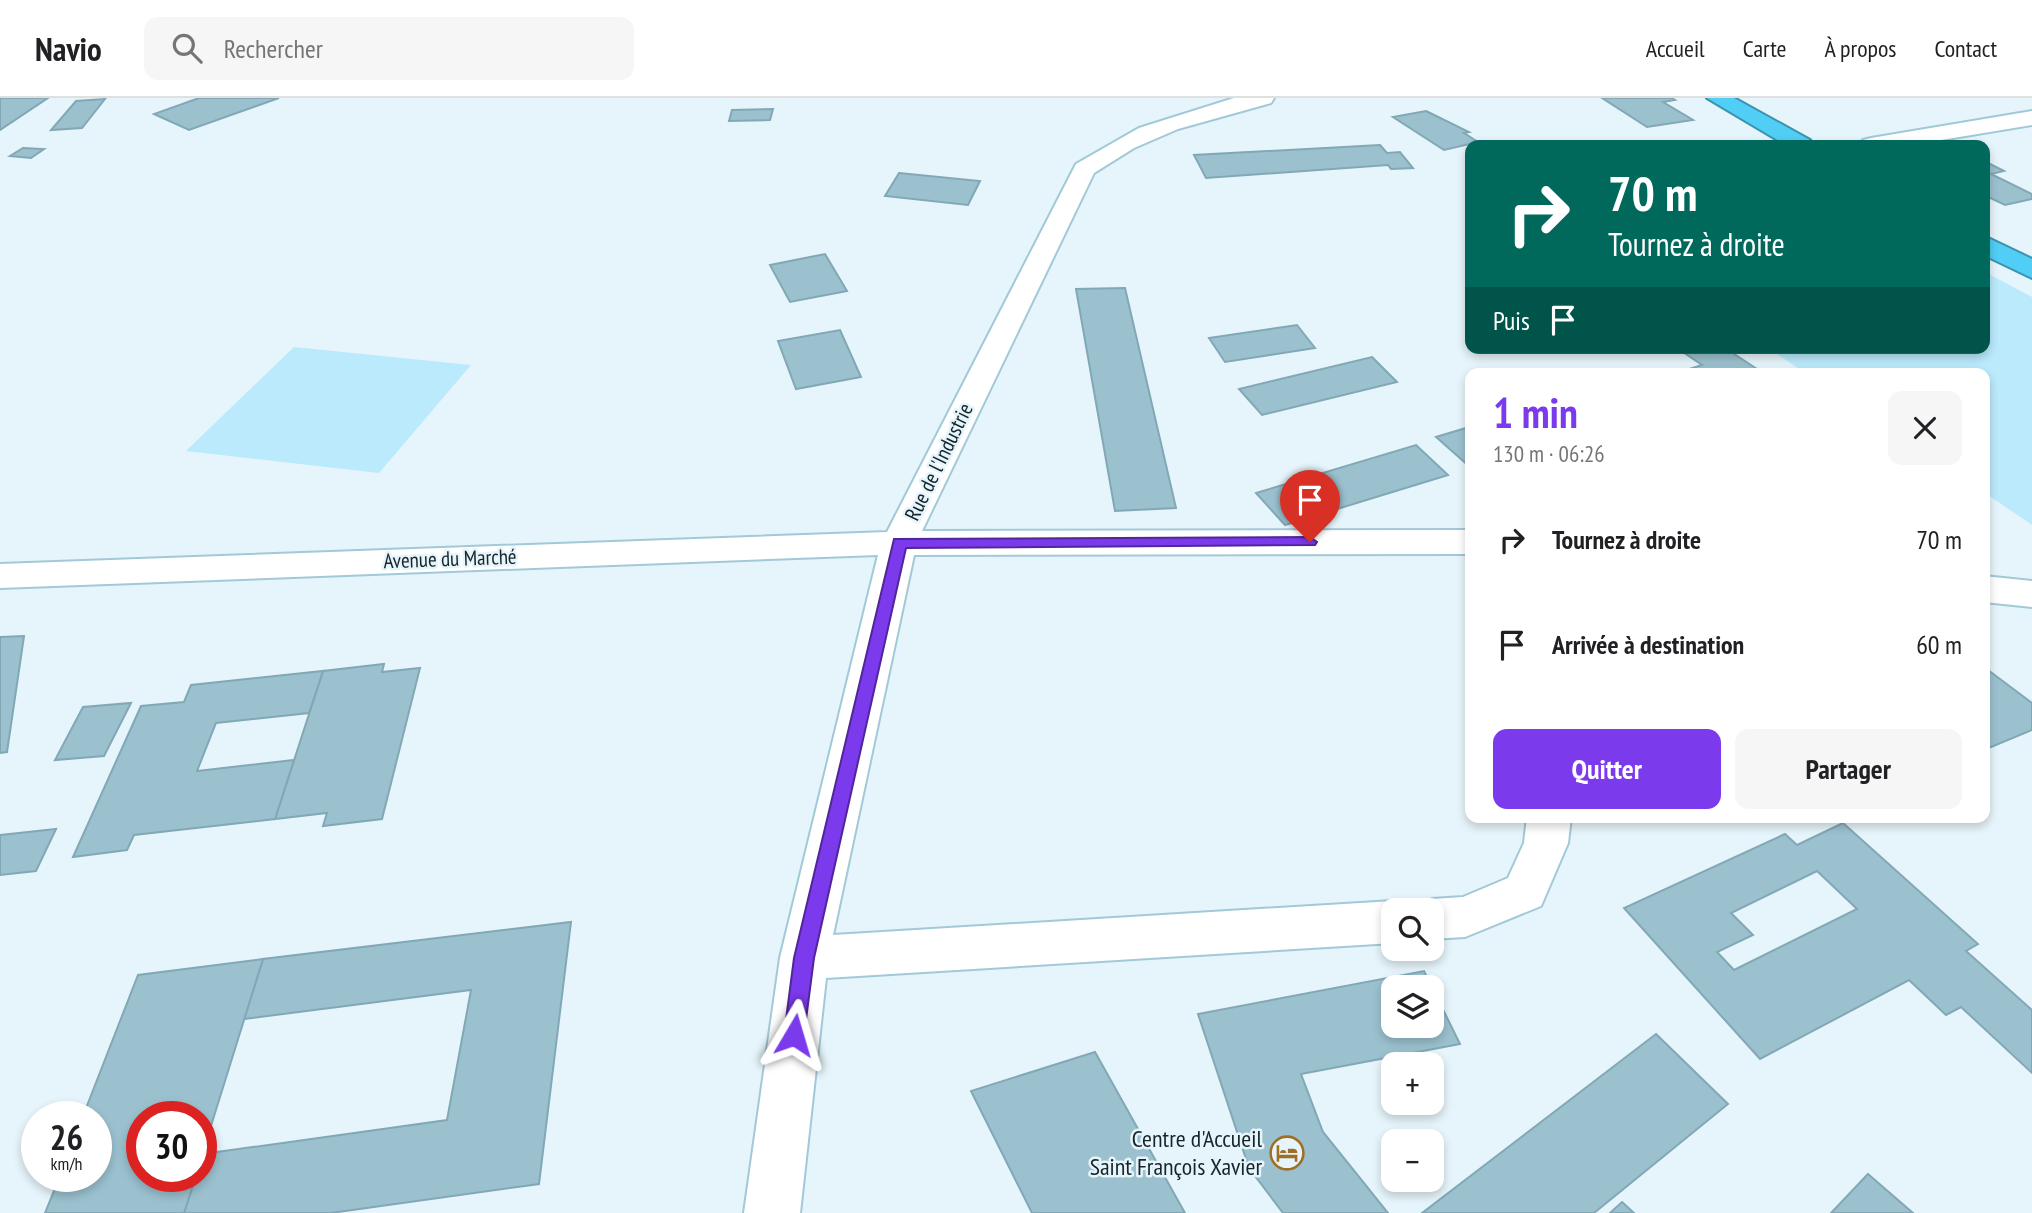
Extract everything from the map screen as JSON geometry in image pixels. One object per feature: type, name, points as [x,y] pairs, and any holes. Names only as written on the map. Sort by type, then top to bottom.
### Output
[{"type":"highway","points":[[1718,98],[1793,140]]},
{"type":"highway","points":[[1990,247],[2032,270]]},
{"type":"street","name":"Rue de l'Industrie","points":[[772,1213],[804,958],[900,543],[1084,169],[1114,147],[1190,115],[1261,98]]},
{"type":"street","points":[[1901,140],[2032,118]]},
{"type":"street","name":"Avenue du Marché","points":[[0,576],[900,543],[1465,542]]},
{"type":"street","points":[[1990,590],[2032,594]]},
{"type":"street","points":[[1444,918],[1465,917],[1525,892],[1546,843],[1548,823]]},
{"type":"street","points":[[804,958],[1381,923]]},
{"type":"shaded area","points":[[1990,275],[2032,297],[2032,525],[1990,496],[1990,368],[1798,368],[1777,354],[1990,354]]},
{"type":"shaded area","points":[[294,347],[471,365],[379,473],[186,451]]},
{"type":"building","points":[[0,98],[48,98],[0,130]]},
{"type":"building","points":[[199,98],[279,98],[189,130],[154,114]]},
{"type":"building","points":[[1602,98],[1672,98],[1675,100],[1663,102],[1693,120],[1647,127]]},
{"type":"building","points":[[105,99],[82,128],[51,130],[76,101]]},
{"type":"building","points":[[773,109],[770,120],[729,121],[732,110]]},
{"type":"building","points":[[1426,111],[1469,132],[1464,133],[1475,140],[1465,140],[1465,145],[1444,150],[1393,117]]},
{"type":"building","points":[[1380,145],[1387,153],[1400,152],[1413,168],[1391,169],[1388,165],[1206,178],[1194,155]]},
{"type":"building","points":[[23,148],[44,149],[31,158],[10,156]]},
{"type":"building","points":[[1990,164],[2004,171],[1991,174],[2032,194],[2032,199],[2005,205],[1990,198]]},
{"type":"building","points":[[899,173],[980,181],[968,205],[885,196]]},
{"type":"building","points":[[825,254],[847,291],[790,302],[770,265]]},
{"type":"building","points":[[1125,288],[1176,508],[1115,511],[1076,289]]},
{"type":"building","points":[[1297,325],[1315,348],[1225,362],[1209,338]]},
{"type":"building","points":[[840,330],[861,377],[796,389],[778,341]]},
{"type":"building","points":[[1686,354],[1734,354],[1755,368],[1693,368],[1702,365]]},
{"type":"building","points":[[1372,357],[1397,382],[1262,415],[1239,389]]},
{"type":"building","points":[[1465,428],[1465,463],[1436,437]]},
{"type":"building","points":[[1416,445],[1448,475],[1285,525],[1256,493]]},
{"type":"building","points":[[24,636],[7,752],[0,753],[0,637]]},
{"type":"building","points":[[384,664],[382,672],[420,668],[382,819],[323,826],[327,813],[275,819],[323,671]]},
{"type":"building","points":[[323,671],[309,713],[216,723],[197,771],[294,760],[275,819],[134,835],[127,850],[73,857],[141,706],[184,702],[191,685]]},
{"type":"building","points":[[1990,672],[2032,703],[2032,730],[1990,748]]},
{"type":"building","points":[[131,703],[104,756],[55,760],[83,707]]},
{"type":"building","points":[[1843,823],[1978,944],[1966,951],[2032,1010],[2032,1073],[1961,1007],[1946,1015],[1909,980],[1760,1059],[1624,908],[1785,834],[1797,845]],"holes":[[[1817,871],[1857,909],[1734,970],[1717,952],[1753,935],[1731,913]]]},
{"type":"building","points":[[56,829],[36,871],[0,875],[0,835]]},
{"type":"building","points":[[571,922],[539,1184],[331,1213],[184,1213],[191,1192],[217,1192],[217,1152],[447,1120],[471,990],[244,1019],[263,959]]},
{"type":"building","points":[[263,959],[217,1107],[217,1101],[126,1101],[126,1192],[191,1192],[184,1213],[45,1213],[54,1192],[112,1192],[112,1101],[89,1101],[138,975]]},
{"type":"building","points":[[1424,971],[1426,975],[1403,975]]},
{"type":"building","points":[[1381,979],[1381,1038],[1444,1038],[1444,1011],[1460,1044],[1418,1052],[1381,1052],[1381,1059],[1301,1074],[1323,1132],[1388,1213],[1283,1213],[1249,1168],[1198,1014]]},
{"type":"building","points":[[1656,1034],[1728,1104],[1594,1213],[1422,1213]]},
{"type":"building","points":[[1095,1052],[1185,1213],[1032,1213],[971,1091]]},
{"type":"building","points":[[1868,1174],[1913,1213],[1831,1213]]},
{"type":"building","points":[[1622,1202],[1634,1213],[1610,1213]]},
{"type":"place","name":"Centre d'Accueil Saint François Xavier","points":[[1287,1153]]},
{"type":"route","points":[[794,1035],[804,958],[900,543],[1310,542]]}]
